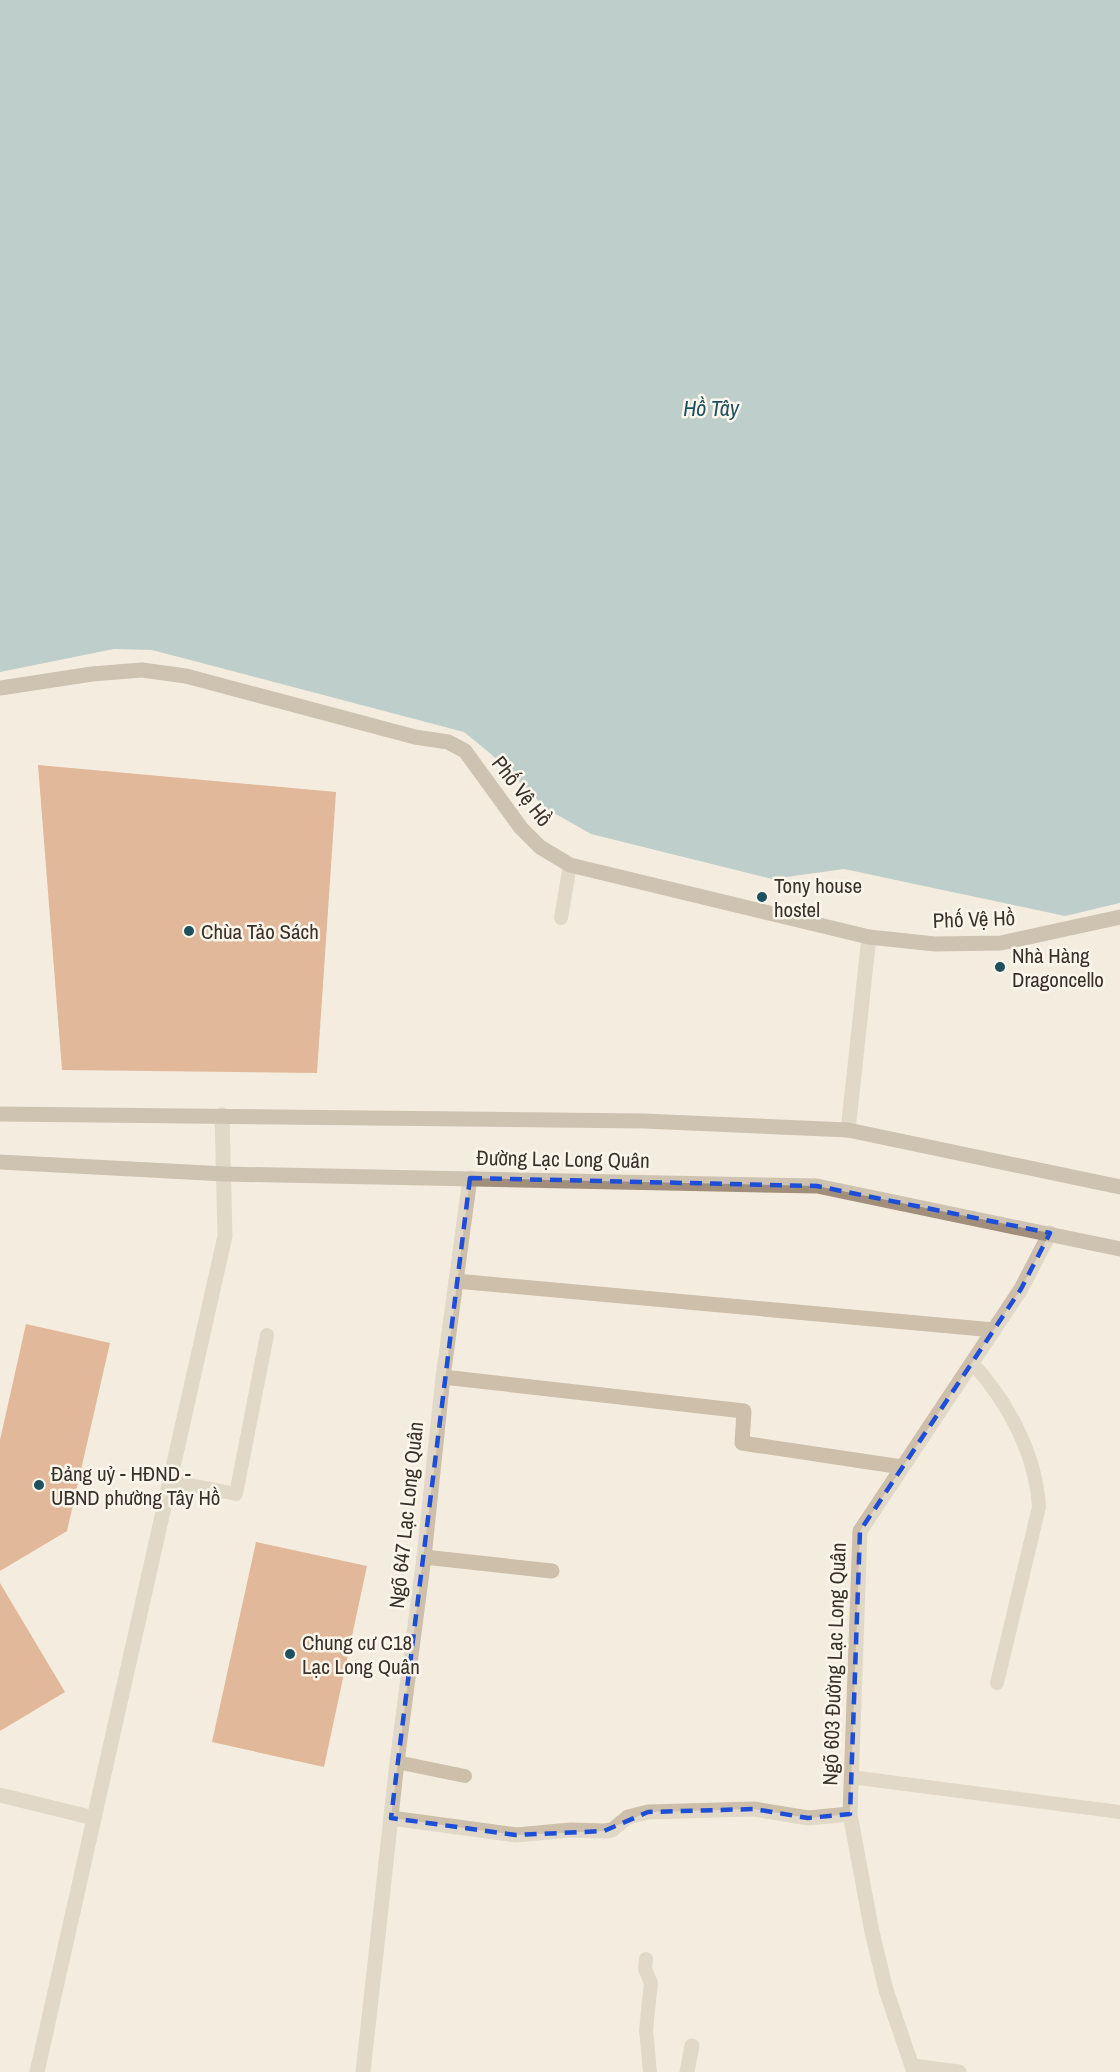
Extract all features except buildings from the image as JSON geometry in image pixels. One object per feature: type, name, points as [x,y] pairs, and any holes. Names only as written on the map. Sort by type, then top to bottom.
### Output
[{"type":"main road","name":"Phố Vệ Hồ","points":[[0,688],[92,674],[142,670],[186,676],[415,737],[448,742],[465,751],[521,828],[540,847],[570,865],[869,937],[935,944],[1001,944],[1120,917]]},
{"type":"main road","name":"Đường Lạc Long Quân","points":[[0,1114],[633,1121],[848,1130],[1120,1187]]},
{"type":"main road","name":"Đường Lạc Long Quân","points":[[0,1162],[225,1174],[817,1186],[1120,1249]]},
{"type":"street","points":[[848,1130],[869,937]]},
{"type":"street","points":[[37,2072],[225,1236],[222,1115]]},
{"type":"street","name":"Ngõ 647 Lạc Long Quân","points":[[363,2072],[397,1762],[424,1557],[442,1377],[470,1178]]},
{"type":"street","name":"Ngõ 603 Đường Lạc Long Quân","points":[[913,2069],[883,1978],[850,1814],[860,1531],[1021,1289],[1050,1233]]},
{"type":"street","points":[[456,1281],[994,1329]]},
{"type":"street","points":[[442,1377],[744,1411],[742,1443],[902,1467]]},
{"type":"street","points":[[424,1557],[552,1571]]},
{"type":"street","points":[[0,1796],[94,1818]]},
{"type":"street","points":[[392,1818],[516,1835],[571,1830],[612,1830],[628,1818],[648,1812],[754,1809],[808,1818],[850,1814]]},
{"type":"street","points":[[687,2072],[692,2046]]},
{"type":"street","points":[[913,2069],[959,2072]]},
{"type":"lane","points":[[561,918],[570,865]]},
{"type":"lane","points":[[170,1481],[236,1494],[267,1335]]},
{"type":"lane","points":[[972,1363],[987,1379],[1017,1429],[1030,1461],[1038,1492],[1039,1507],[997,1683]]},
{"type":"lane","points":[[397,1762],[465,1776]]},
{"type":"lane","points":[[851,1777],[1120,1812]]},
{"type":"lane","points":[[646,1959],[645,1968],[651,1983],[646,2030],[650,2072]]},
{"type":"highlighted area","points":[[470,1178],[817,1186],[1050,1233],[1021,1289],[860,1531],[850,1814],[808,1818],[754,1809],[648,1812],[604,1831],[516,1835],[391,1818]]},
{"type":"water","name":"Hồ Tây","points":[[0,0],[1120,0],[1120,903],[1065,916],[844,869],[772,879],[591,834],[547,809],[491,754],[464,732],[152,650],[114,649],[0,672]]},
{"type":"place","name":"Tony house hostel","points":[[762,897]]},
{"type":"place","name":"Chùa Tảo Sách","points":[[189,931]]},
{"type":"place","name":"Nhà Hàng Dragoncello","points":[[1000,967]]},
{"type":"place","name":"Đảng uỷ - HĐND - UBND phường Tây Hồ","points":[[39,1485]]},
{"type":"place","name":"Chung cư C18 Lạc Long Quân","points":[[290,1654]]}]
